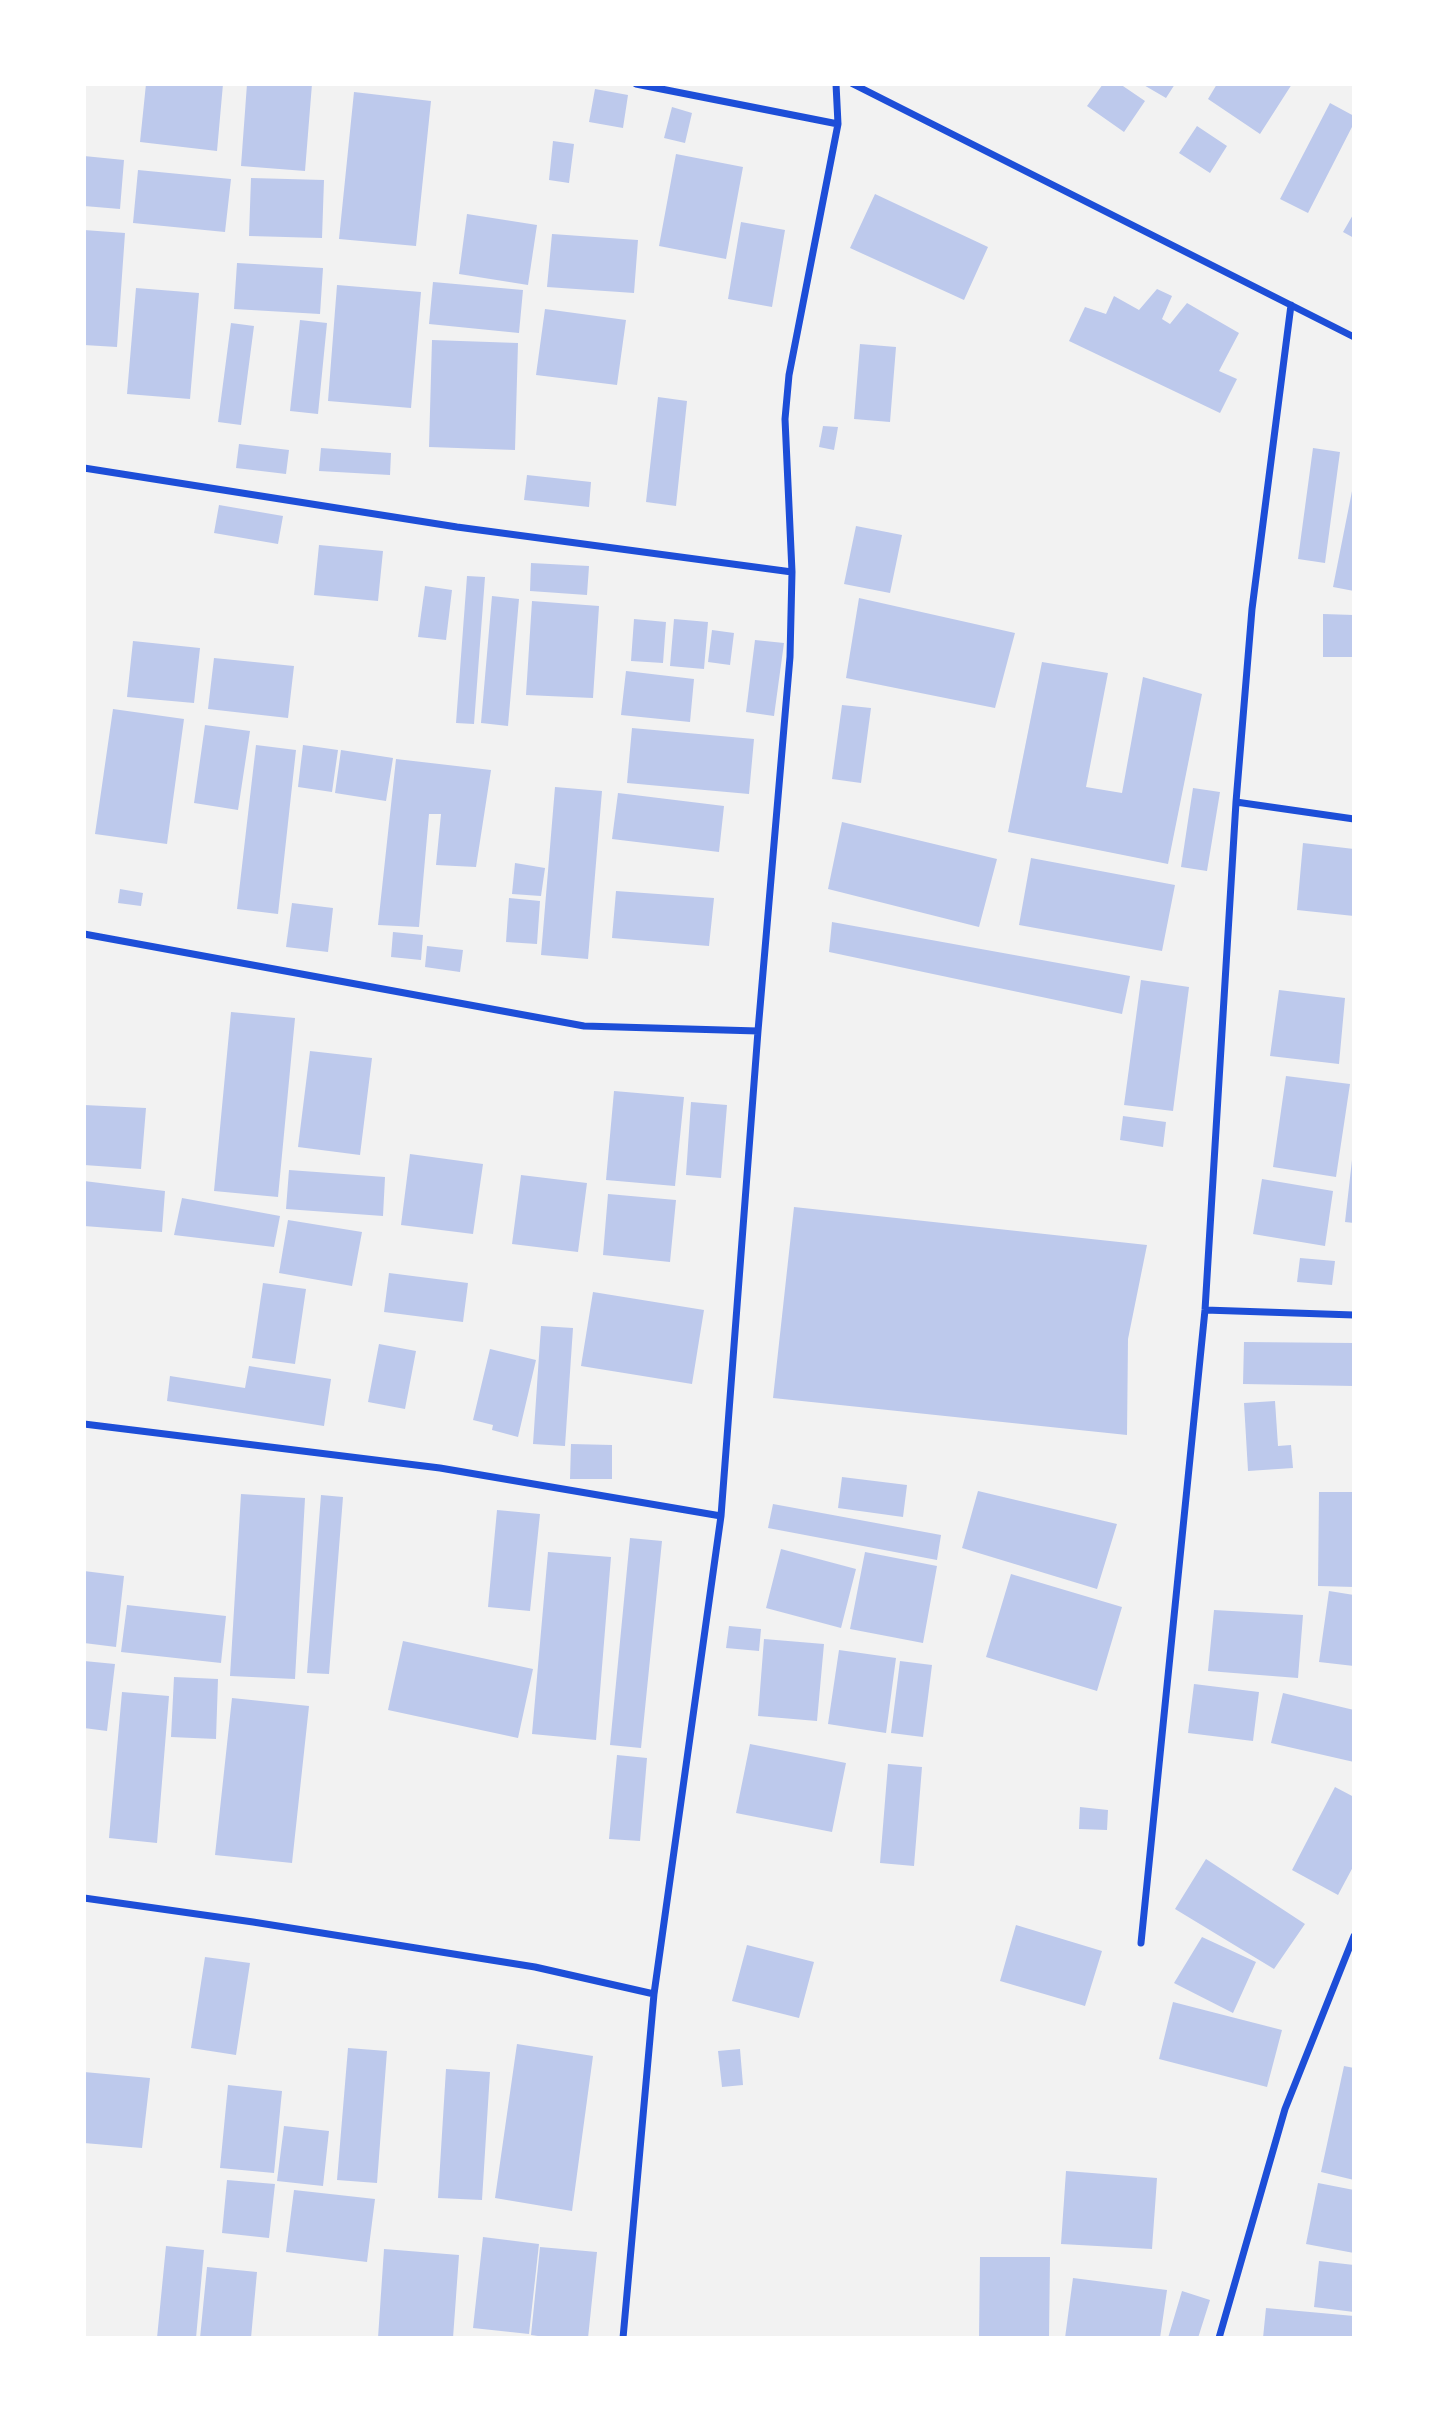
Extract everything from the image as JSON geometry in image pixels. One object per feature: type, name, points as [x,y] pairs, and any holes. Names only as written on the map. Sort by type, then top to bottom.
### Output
[{"type":"street","points":[[636,84],[838,124]]},
{"type":"street","points":[[623,2338],[654,1994],[720,1516],[790,657],[792,572],[785,419],[789,375],[838,124],[836,84]]},
{"type":"street","points":[[853,84],[1354,337]]},
{"type":"street","points":[[1140,1943],[1205,1310],[1236,802],[1252,609],[1291,305]]},
{"type":"street","points":[[84,468],[457,527],[792,572]]},
{"type":"street","points":[[1236,802],[1354,819]]},
{"type":"street","points":[[84,934],[584,1026],[758,1031]]},
{"type":"street","points":[[1205,1310],[1354,1315]]},
{"type":"street","points":[[84,1424],[440,1468],[720,1516]]},
{"type":"street","points":[[84,1898],[535,1967],[654,1994]]},
{"type":"street","points":[[1219,2338],[1285,2109],[1354,1936]]},
{"type":"building","points":[[146,84],[223,84],[217,151],[140,142]]},
{"type":"building","points":[[247,84],[312,84],[305,171],[241,166]]},
{"type":"building","points":[[1103,84],[1120,84],[1145,101],[1124,132],[1087,106]]},
{"type":"building","points":[[1142,84],[1175,84],[1166,98]]},
{"type":"building","points":[[1217,84],[1292,84],[1260,134],[1208,99]]},
{"type":"building","points":[[595,89],[628,95],[623,128],[589,122]]},
{"type":"building","points":[[354,92],[431,101],[416,246],[339,239]]},
{"type":"building","points":[[1330,103],[1354,116],[1354,123],[1308,213],[1280,199]]},
{"type":"building","points":[[672,107],[692,113],[685,143],[664,138]]},
{"type":"building","points":[[1197,126],[1227,146],[1210,173],[1179,153]]},
{"type":"building","points":[[553,141],[574,144],[569,183],[549,180]]},
{"type":"building","points":[[676,154],[743,167],[726,259],[659,246]]},
{"type":"building","points":[[84,156],[124,160],[120,209],[84,206]]},
{"type":"building","points":[[138,170],[231,179],[225,232],[133,223]]},
{"type":"building","points":[[251,178],[324,180],[322,238],[249,236]]},
{"type":"building","points":[[875,194],[988,247],[964,300],[850,248]]},
{"type":"building","points":[[1354,213],[1354,238],[1343,232]]},
{"type":"building","points":[[467,214],[537,225],[528,285],[459,274]]},
{"type":"building","points":[[741,222],[785,230],[772,307],[728,299]]},
{"type":"building","points":[[84,230],[125,233],[117,347],[84,345]]},
{"type":"building","points":[[552,234],[638,240],[634,293],[547,287]]},
{"type":"building","points":[[237,263],[323,268],[320,314],[234,309]]},
{"type":"building","points":[[433,282],[523,290],[519,333],[429,324]]},
{"type":"building","points":[[337,285],[421,292],[411,408],[328,401]]},
{"type":"building","points":[[136,288],[199,293],[190,399],[127,394]]},
{"type":"building","points":[[1157,289],[1172,296],[1162,319],[1170,324],[1187,303],[1239,333],[1219,371],[1237,379],[1220,413],[1069,341],[1085,307],[1106,314],[1114,296],[1139,310]]},
{"type":"building","points":[[545,309],[626,320],[617,385],[536,375]]},
{"type":"building","points":[[300,320],[327,323],[318,414],[290,411]]},
{"type":"building","points":[[231,323],[254,326],[241,425],[218,422]]},
{"type":"building","points":[[432,340],[518,343],[515,450],[429,447]]},
{"type":"building","points":[[860,344],[896,347],[890,422],[854,419]]},
{"type":"building","points":[[658,397],[687,401],[676,506],[646,502]]},
{"type":"building","points":[[823,426],[838,427],[834,450],[819,447]]},
{"type":"building","points":[[239,444],[289,450],[286,474],[236,468]]},
{"type":"building","points":[[321,448],[391,453],[390,475],[319,471]]},
{"type":"building","points":[[1313,448],[1340,452],[1325,563],[1298,559]]},
{"type":"building","points":[[527,475],[591,482],[589,507],[524,500]]},
{"type":"building","points":[[1354,486],[1354,591],[1333,587]]},
{"type":"building","points":[[219,505],[283,516],[278,544],[214,533]]},
{"type":"building","points":[[856,526],[902,535],[890,593],[844,584]]},
{"type":"building","points":[[319,545],[383,551],[378,601],[314,595]]},
{"type":"building","points":[[531,563],[589,566],[587,595],[530,591]]},
{"type":"building","points":[[467,576],[485,577],[474,724],[456,723]]},
{"type":"building","points":[[425,586],[452,590],[446,640],[418,637]]},
{"type":"building","points":[[492,596],[519,599],[508,726],[481,723]]},
{"type":"building","points":[[859,598],[1015,633],[995,708],[846,678]]},
{"type":"building","points":[[532,601],[599,606],[593,698],[526,695]]},
{"type":"building","points":[[1323,614],[1354,615],[1354,657],[1323,657]]},
{"type":"building","points":[[634,619],[666,622],[663,663],[631,661]]},
{"type":"building","points":[[674,619],[708,622],[704,669],[670,666]]},
{"type":"building","points":[[712,630],[734,633],[730,665],[708,662]]},
{"type":"building","points":[[755,640],[784,643],[774,716],[746,712]]},
{"type":"building","points":[[133,641],[200,648],[194,703],[127,697]]},
{"type":"building","points":[[214,658],[294,666],[288,718],[208,709]]},
{"type":"building","points":[[1042,662],[1108,673],[1086,787],[1122,793],[1143,677],[1202,694],[1168,864],[1008,832]]},
{"type":"building","points":[[626,671],[694,679],[690,722],[621,715]]},
{"type":"building","points":[[842,705],[871,708],[861,783],[832,779]]},
{"type":"building","points":[[113,709],[184,719],[167,844],[95,834]]},
{"type":"building","points":[[205,725],[250,731],[238,810],[194,803]]},
{"type":"building","points":[[632,728],[754,739],[749,794],[627,783]]},
{"type":"building","points":[[256,745],[296,750],[278,914],[237,909]]},
{"type":"building","points":[[303,745],[338,750],[332,792],[298,787]]},
{"type":"building","points":[[341,750],[393,758],[386,801],[335,793]]},
{"type":"building","points":[[396,759],[491,770],[476,867],[436,865],[441,814],[429,814],[419,927],[378,925]]},
{"type":"building","points":[[555,787],[602,791],[588,959],[541,955]]},
{"type":"building","points":[[1193,788],[1220,792],[1207,871],[1181,867]]},
{"type":"building","points":[[618,793],[724,806],[719,852],[612,839]]},
{"type":"building","points":[[842,822],[997,859],[979,927],[828,889]]},
{"type":"building","points":[[1303,843],[1354,849],[1354,916],[1297,910]]},
{"type":"building","points":[[1031,858],[1175,885],[1162,951],[1019,925]]},
{"type":"building","points":[[515,863],[545,868],[541,896],[512,894]]},
{"type":"building","points":[[120,889],[143,893],[141,906],[118,903]]},
{"type":"building","points":[[616,891],[714,898],[709,946],[612,938]]},
{"type":"building","points":[[509,898],[540,901],[537,944],[506,942]]},
{"type":"building","points":[[292,903],[333,908],[328,952],[286,947]]},
{"type":"building","points":[[832,922],[1130,976],[1122,1014],[829,952]]},
{"type":"building","points":[[393,932],[423,935],[421,960],[391,957]]},
{"type":"building","points":[[427,946],[463,950],[460,972],[425,967]]},
{"type":"building","points":[[1141,980],[1189,987],[1173,1111],[1124,1105]]},
{"type":"building","points":[[1279,990],[1345,998],[1339,1064],[1270,1056]]},
{"type":"building","points":[[231,1012],[295,1018],[278,1197],[214,1191]]},
{"type":"building","points":[[310,1051],[372,1058],[360,1155],[298,1147]]},
{"type":"building","points":[[1286,1076],[1350,1084],[1336,1177],[1273,1167]]},
{"type":"building","points":[[614,1091],[684,1097],[675,1186],[606,1180]]},
{"type":"building","points":[[691,1102],[727,1105],[721,1178],[686,1175]]},
{"type":"building","points":[[84,1105],[146,1108],[141,1169],[84,1165]]},
{"type":"building","points":[[1123,1116],[1166,1122],[1163,1147],[1120,1140]]},
{"type":"building","points":[[410,1154],[483,1164],[473,1234],[401,1225]]},
{"type":"building","points":[[1354,1160],[1354,1223],[1345,1222]]},
{"type":"building","points":[[289,1170],[385,1177],[383,1216],[286,1209]]},
{"type":"building","points":[[521,1175],[587,1183],[578,1252],[512,1244]]},
{"type":"building","points":[[1262,1179],[1333,1191],[1325,1246],[1253,1234]]},
{"type":"building","points":[[84,1181],[165,1191],[162,1232],[84,1226]]},
{"type":"building","points":[[608,1194],[676,1200],[670,1262],[603,1255]]},
{"type":"building","points":[[182,1198],[280,1216],[274,1247],[174,1235]]},
{"type":"building","points":[[794,1207],[1147,1245],[1128,1339],[1127,1435],[773,1398]]},
{"type":"building","points":[[288,1220],[362,1232],[352,1286],[279,1273]]},
{"type":"building","points":[[1300,1258],[1335,1261],[1332,1285],[1297,1282]]},
{"type":"building","points":[[389,1273],[468,1283],[463,1322],[384,1312]]},
{"type":"building","points":[[263,1283],[306,1289],[295,1364],[252,1358]]},
{"type":"building","points":[[593,1292],[704,1310],[692,1384],[581,1366]]},
{"type":"building","points":[[541,1326],[573,1328],[565,1446],[533,1444]]},
{"type":"building","points":[[1244,1342],[1354,1343],[1354,1386],[1243,1384]]},
{"type":"building","points":[[379,1344],[416,1351],[405,1409],[368,1402]]},
{"type":"building","points":[[490,1349],[536,1360],[518,1437],[492,1430],[493,1425],[473,1420]]},
{"type":"building","points":[[249,1366],[331,1379],[324,1426],[167,1401],[170,1376],[245,1388]]},
{"type":"building","points":[[1275,1401],[1278,1446],[1291,1445],[1293,1468],[1248,1471],[1244,1403]]},
{"type":"building","points":[[571,1444],[612,1445],[612,1479],[570,1479]]},
{"type":"building","points":[[842,1477],[907,1485],[903,1517],[838,1508]]},
{"type":"building","points":[[978,1491],[1117,1524],[1097,1589],[962,1548]]},
{"type":"building","points":[[1319,1492],[1354,1492],[1354,1587],[1318,1586]]},
{"type":"building","points":[[241,1494],[305,1498],[295,1679],[230,1676]]},
{"type":"building","points":[[321,1495],[343,1497],[329,1674],[307,1673]]},
{"type":"building","points":[[773,1504],[941,1535],[937,1560],[768,1528]]},
{"type":"building","points":[[497,1510],[540,1514],[530,1611],[488,1607]]},
{"type":"building","points":[[630,1538],[662,1541],[641,1748],[610,1745]]},
{"type":"building","points":[[781,1549],[856,1569],[841,1628],[766,1608]]},
{"type":"building","points":[[548,1552],[611,1557],[596,1740],[532,1734]]},
{"type":"building","points":[[865,1552],[937,1566],[923,1643],[850,1629]]},
{"type":"building","points":[[84,1571],[124,1576],[116,1647],[84,1643]]},
{"type":"building","points":[[1011,1574],[1122,1607],[1097,1691],[986,1657]]},
{"type":"building","points":[[1329,1591],[1354,1595],[1354,1666],[1319,1662]]},
{"type":"building","points":[[127,1605],[226,1616],[221,1663],[121,1652]]},
{"type":"building","points":[[1214,1610],[1303,1615],[1298,1678],[1208,1671]]},
{"type":"building","points":[[729,1626],[761,1629],[759,1651],[726,1648]]},
{"type":"building","points":[[764,1639],[824,1644],[817,1721],[758,1716]]},
{"type":"building","points":[[403,1641],[533,1669],[518,1738],[388,1710]]},
{"type":"building","points":[[839,1650],[896,1658],[886,1733],[828,1724]]},
{"type":"building","points":[[84,1661],[115,1664],[107,1731],[84,1728]]},
{"type":"building","points":[[900,1661],[932,1665],[923,1737],[891,1733]]},
{"type":"building","points":[[174,1677],[218,1679],[216,1739],[171,1737]]},
{"type":"building","points":[[1194,1684],[1259,1692],[1253,1741],[1188,1733]]},
{"type":"building","points":[[122,1692],[169,1696],[157,1843],[109,1838]]},
{"type":"building","points":[[1283,1693],[1354,1710],[1354,1762],[1271,1743]]},
{"type":"building","points":[[232,1698],[309,1706],[292,1863],[215,1855]]},
{"type":"building","points":[[750,1744],[846,1763],[832,1832],[736,1813]]},
{"type":"building","points":[[617,1755],[647,1758],[640,1841],[609,1839]]},
{"type":"building","points":[[888,1764],[922,1767],[914,1866],[880,1863]]},
{"type":"building","points":[[1335,1787],[1354,1797],[1354,1865],[1338,1895],[1292,1870]]},
{"type":"building","points":[[1080,1807],[1108,1810],[1107,1830],[1079,1829]]},
{"type":"building","points":[[1206,1859],[1305,1924],[1274,1969],[1175,1909]]},
{"type":"building","points":[[1016,1925],[1102,1951],[1085,2006],[1000,1981]]},
{"type":"building","points":[[1202,1937],[1256,1962],[1233,2013],[1174,1983]]},
{"type":"building","points":[[747,1945],[814,1962],[799,2018],[732,2001]]},
{"type":"building","points":[[205,1957],[250,1963],[236,2055],[191,2048]]},
{"type":"building","points":[[1173,2002],[1282,2030],[1267,2087],[1159,2059]]},
{"type":"building","points":[[517,2044],[593,2056],[572,2211],[495,2198]]},
{"type":"building","points":[[348,2048],[387,2051],[377,2183],[337,2180]]},
{"type":"building","points":[[740,2049],[743,2085],[722,2087],[718,2051]]},
{"type":"building","points":[[1344,2066],[1354,2068],[1354,2180],[1321,2172]]},
{"type":"building","points":[[446,2069],[490,2072],[482,2200],[438,2198]]},
{"type":"building","points":[[84,2072],[150,2078],[142,2148],[84,2143]]},
{"type":"building","points":[[228,2085],[282,2091],[274,2173],[220,2168]]},
{"type":"building","points":[[284,2126],[329,2131],[323,2186],[277,2181]]},
{"type":"building","points":[[1066,2171],[1157,2178],[1152,2249],[1061,2244]]},
{"type":"building","points":[[227,2180],[275,2184],[269,2238],[222,2233]]},
{"type":"building","points":[[1318,2183],[1354,2190],[1354,2253],[1306,2244]]},
{"type":"building","points":[[294,2190],[375,2199],[367,2262],[286,2252]]},
{"type":"building","points":[[483,2237],[539,2244],[529,2334],[473,2328]]},
{"type":"building","points":[[166,2246],[204,2250],[196,2338],[157,2338]]},
{"type":"building","points":[[540,2247],[597,2252],[588,2338],[531,2335]]},
{"type":"building","points":[[384,2249],[459,2255],[453,2338],[378,2338]]},
{"type":"building","points":[[980,2257],[1050,2257],[1049,2338],[979,2338]]},
{"type":"building","points":[[1319,2261],[1354,2265],[1354,2312],[1314,2307]]},
{"type":"building","points":[[207,2267],[257,2272],[251,2338],[200,2338]]},
{"type":"building","points":[[1073,2278],[1167,2290],[1160,2338],[1065,2338]]},
{"type":"building","points":[[1182,2291],[1210,2300],[1198,2338],[1168,2338]]},
{"type":"building","points":[[1266,2308],[1354,2316],[1354,2338],[1263,2338]]}]
